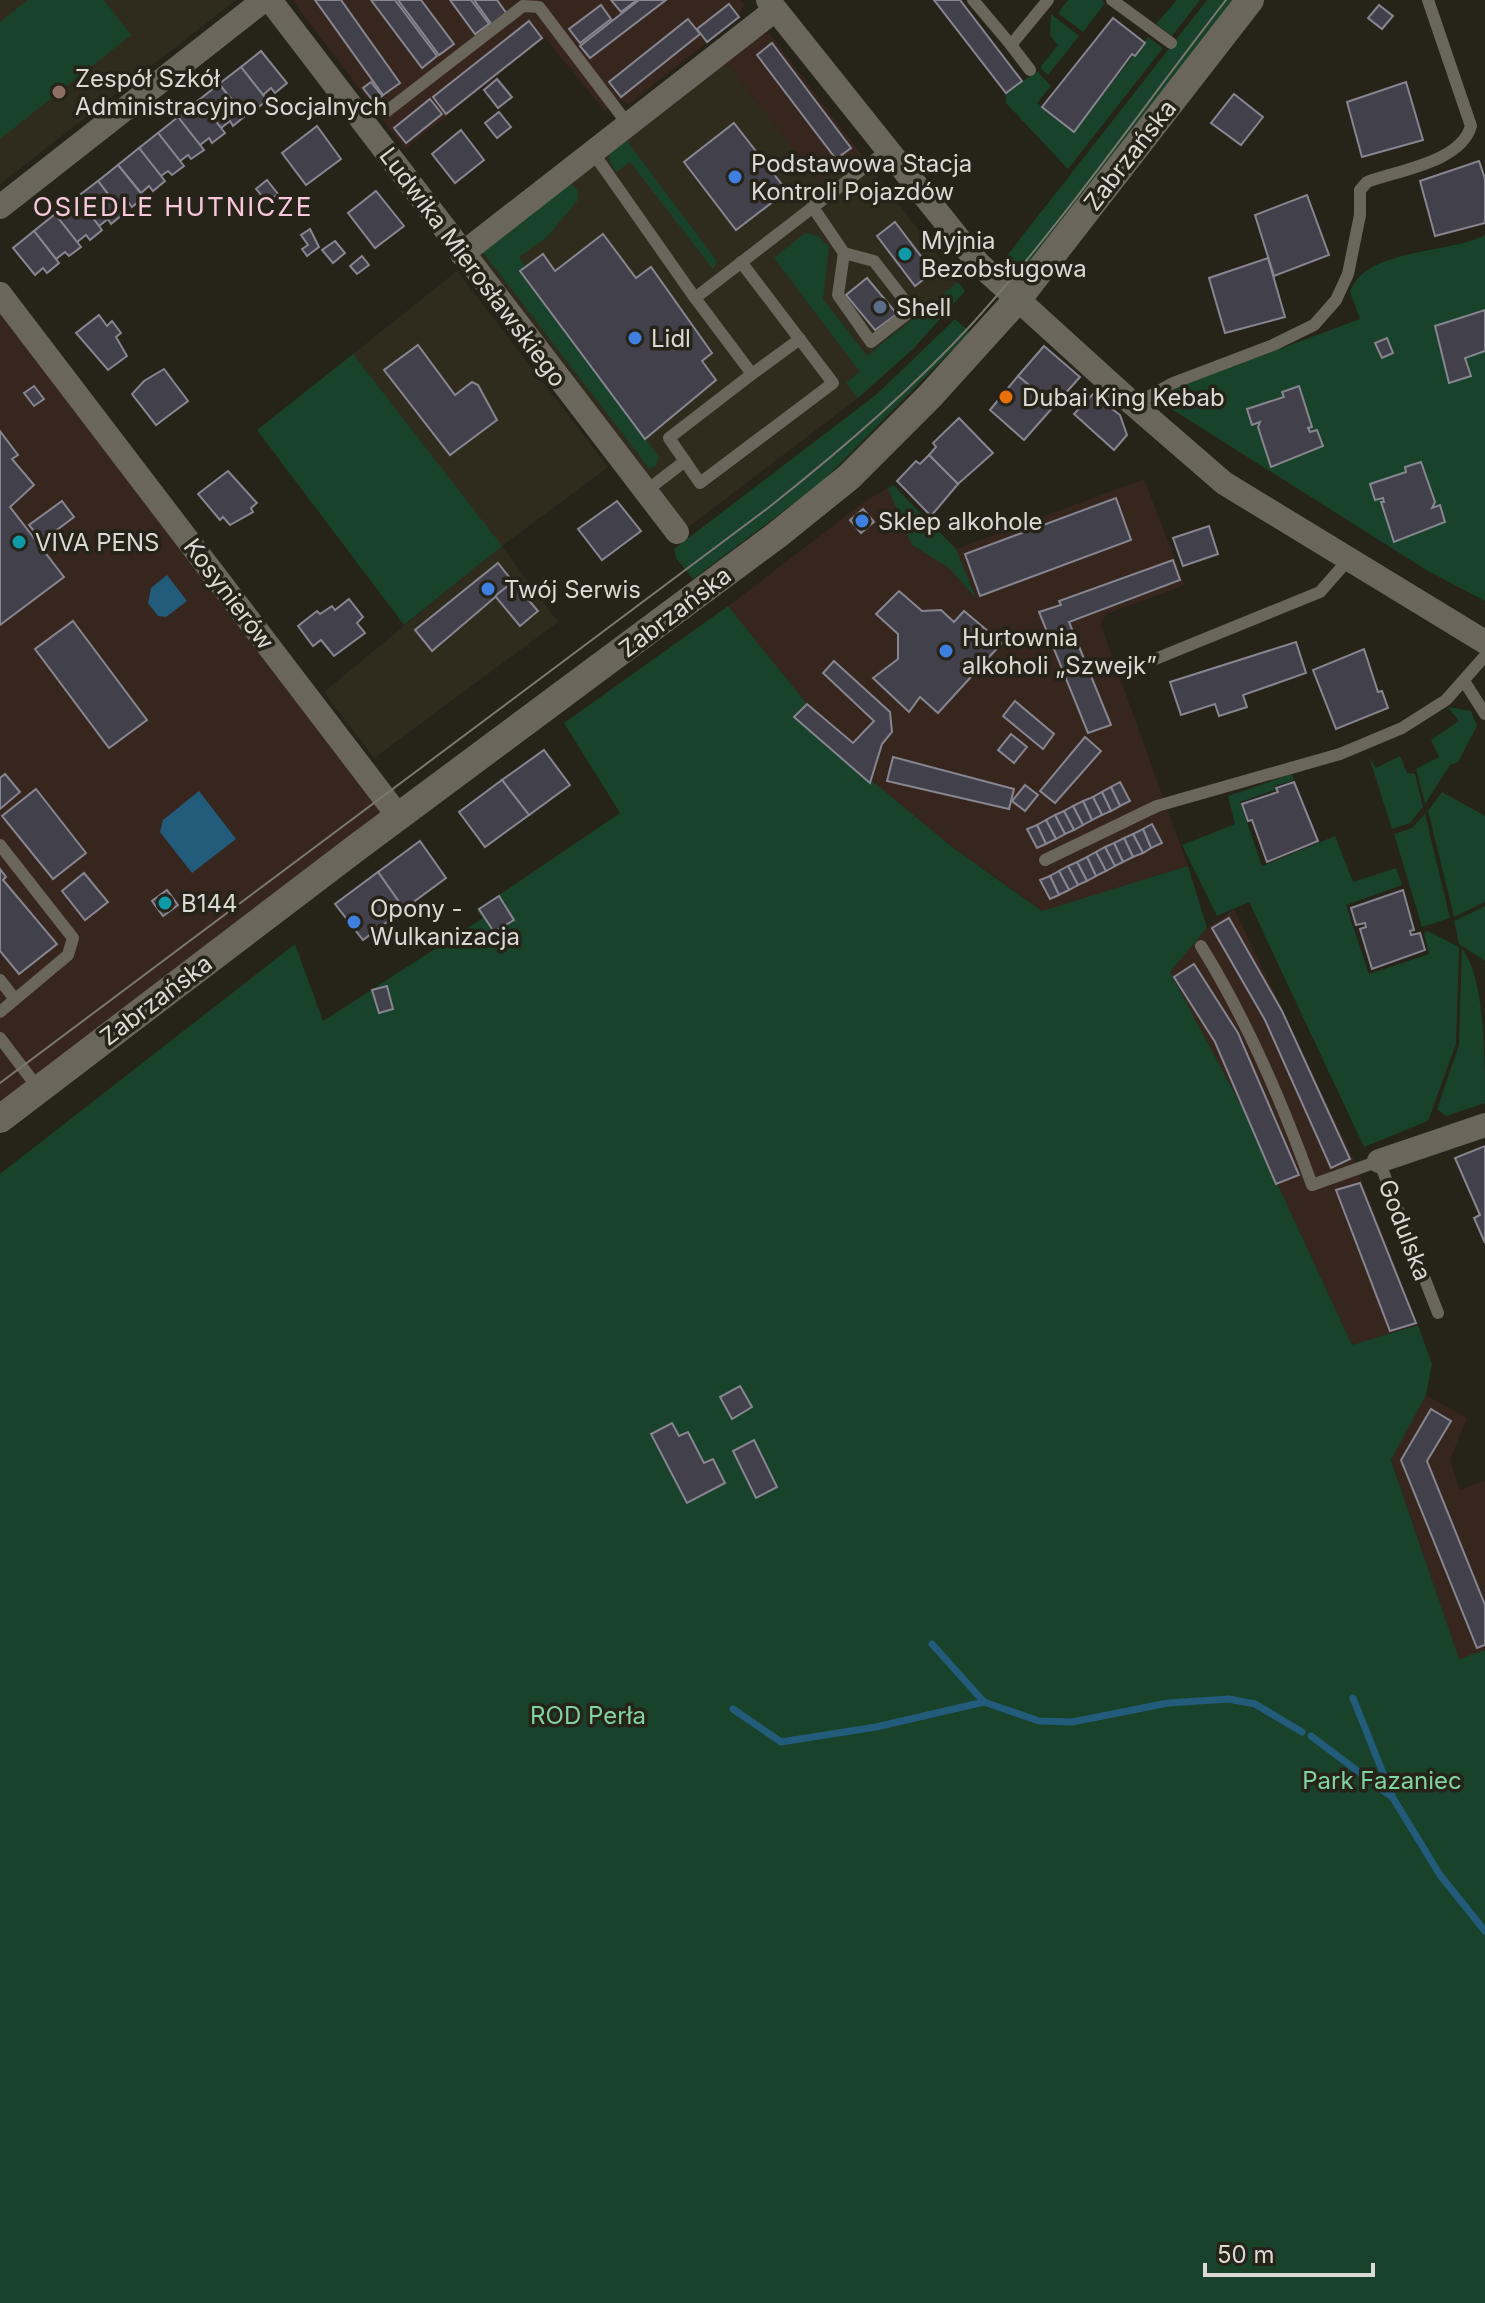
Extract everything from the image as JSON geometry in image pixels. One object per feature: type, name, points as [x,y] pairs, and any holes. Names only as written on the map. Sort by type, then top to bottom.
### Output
[{"type":"street","points":[[0,207],[264,0]]},
{"type":"street","name":"Ludwika Mierosławskiego","points":[[270,0],[677,532]]},
{"type":"street","name":"Zabrzańska","points":[[0,1119],[777,535],[849,477],[941,385],[1017,300],[1250,0]]},
{"type":"street","points":[[462,254],[772,5],[968,252],[1134,405],[1224,483],[1485,642]]},
{"type":"street","name":"Kosynierów","points":[[0,294],[399,817]]},
{"type":"street","name":"Godulska","points":[[1379,1161],[1485,1125]]},
{"type":"lane","points":[[973,0],[1030,70]]},
{"type":"lane","points":[[1011,45],[1048,0]]},
{"type":"lane","points":[[1112,0],[1171,43]]},
{"type":"lane","points":[[1134,405],[1173,383],[1273,345],[1314,325],[1336,300],[1348,274],[1360,215],[1360,190],[1367,182],[1449,153],[1464,143],[1471,126],[1428,0]]},
{"type":"lane","points":[[387,111],[523,6],[539,7],[627,123]]},
{"type":"lane","points":[[592,151],[752,374]]},
{"type":"lane","points":[[695,298],[886,151]]},
{"type":"lane","points":[[812,206],[844,253],[874,261],[912,310],[871,342],[838,295],[844,253]]},
{"type":"lane","points":[[741,262],[800,339],[833,383],[700,483],[669,438],[800,339]]},
{"type":"lane","points":[[646,491],[685,461]]},
{"type":"lane","points":[[1153,660],[1320,592],[1349,559]]},
{"type":"lane","points":[[1045,860],[1157,806],[1340,754],[1402,728],[1437,707],[1485,656]]},
{"type":"lane","points":[[1464,681],[1485,714]]},
{"type":"lane","points":[[0,845],[73,938],[68,955],[0,1012]]},
{"type":"lane","points":[[1201,946],[1252,1033],[1284,1107],[1312,1185],[1379,1161]]},
{"type":"lane","points":[[0,980],[14,998]]},
{"type":"lane","points":[[0,1038],[38,1088]]},
{"type":"lane","name":"Godulska","points":[[1379,1161],[1438,1313]]},
{"type":"shaded area","name":"Zespół Szkół Administracyjno Socjalnych","points":[[0,0],[236,0],[0,184]]},
{"type":"shaded area","points":[[292,0],[740,0],[744,5],[739,17],[629,104],[620,100],[605,111],[545,38],[405,149]]},
{"type":"shaded area","points":[[770,34],[859,152],[818,181],[723,58],[757,35]]},
{"type":"shaded area","points":[[723,58],[818,181],[859,152],[965,291],[914,348],[858,398],[687,528],[481,263],[481,255]]},
{"type":"shaded area","points":[[457,271],[608,467],[502,546],[558,622],[374,758],[324,692],[501,546],[353,354]]},
{"type":"shaded area","points":[[0,294],[399,817],[0,1119]]},
{"type":"shaded area","points":[[1144,479],[1185,585],[1106,614],[1101,625],[1188,866],[1056,909],[1043,911],[952,847],[872,785],[794,717],[713,618],[865,501],[893,485],[956,549]]},
{"type":"shaded area","points":[[1234,909],[1353,1158],[1418,1325],[1352,1345],[1242,1107],[1170,972],[1207,928]]},
{"type":"shaded area","points":[[1426,1395],[1467,1418],[1450,1460],[1460,1490],[1485,1480],[1485,1650],[1459,1660],[1391,1459]]},
{"type":"green space","points":[[28,0],[104,0],[131,35],[0,139],[0,22]]},
{"type":"green space","points":[[1068,0],[1101,0],[1105,3],[1083,32],[1058,13]]},
{"type":"green space","points":[[1177,0],[1200,0],[1172,36],[1156,24]]},
{"type":"green space","points":[[1207,0],[1236,0],[1030,265],[1011,267],[1002,262]]},
{"type":"green space","points":[[1051,14],[1079,36],[1048,75],[1040,68],[1058,45],[1050,35]]},
{"type":"green space","points":[[1148,37],[1163,48],[1068,169],[1006,103],[1006,93],[1037,71],[1051,86],[1037,103],[1074,132]]},
{"type":"green space","points":[[624,137],[717,261],[713,269],[630,162],[616,172],[609,159],[611,149]]},
{"type":"green space","points":[[571,184],[577,190],[578,200],[546,238],[519,257],[526,267],[520,272],[659,457],[656,466],[649,468],[482,251],[564,186]]},
{"type":"green space","points":[[805,233],[818,236],[829,247],[823,299],[867,356],[958,282],[965,291],[914,348],[858,398],[846,383],[860,372],[774,258]]},
{"type":"green space","points":[[1485,235],[1485,601],[1428,571],[1165,405],[1162,399],[1169,390],[1360,319],[1350,292],[1358,278],[1372,267]]},
{"type":"green space","points":[[955,319],[970,332],[821,483],[693,579],[676,558],[674,549],[877,394]]},
{"type":"green space","points":[[353,354],[502,546],[404,625],[257,430]]},
{"type":"green space","points":[[893,485],[956,549],[976,598],[949,568],[912,545],[888,488]]},
{"type":"green space","name":"ROD Perła","points":[[728,606],[807,704],[795,717],[952,847],[1042,911],[1188,866],[1207,928],[1170,972],[1242,1107],[1352,1345],[1418,1325],[1432,1364],[1426,1395],[1391,1460],[1459,1659],[1485,1650],[1485,2303],[0,2303],[0,1174],[295,944],[323,1021],[483,918],[477,910],[620,813],[564,723]]},
{"type":"green space","points":[[1448,707],[1471,711],[1477,726],[1458,762],[1450,765],[1425,804],[1416,769],[1439,757],[1431,740],[1459,721]]},
{"type":"green space","points":[[1400,756],[1407,773],[1415,774],[1423,807],[1410,823],[1392,829],[1369,757],[1376,768]]},
{"type":"green space","points":[[1292,774],[1294,780],[1240,802],[1262,866],[1335,836],[1353,882],[1396,868],[1402,885],[1346,905],[1369,974],[1429,954],[1424,933],[1428,931],[1459,947],[1456,1044],[1428,1121],[1364,1147],[1249,902],[1217,916],[1182,845],[1235,824],[1228,796]]},
{"type":"green space","points":[[1442,792],[1485,816],[1485,902],[1454,917],[1428,811]]},
{"type":"green space","points":[[1425,814],[1450,918],[1422,927],[1394,834],[1412,828]]},
{"type":"green space","points":[[1485,906],[1485,961],[1459,944],[1454,921]]},
{"type":"green space","points":[[1462,949],[1470,962],[1479,998],[1484,1042],[1485,1103],[1446,1116],[1437,1109],[1459,1045]]},
{"type":"water","points":[[167,575],[187,601],[166,617],[158,616],[148,603],[151,588]]},
{"type":"water","points":[[199,791],[236,839],[192,873],[160,832],[163,820]]},
{"type":"building","points":[[315,0],[341,0],[400,83],[383,95]]},
{"type":"building","points":[[371,0],[395,0],[437,56],[422,68]]},
{"type":"building","points":[[398,0],[421,0],[454,44],[439,55]]},
{"type":"building","points":[[450,0],[471,0],[489,24],[475,34]]},
{"type":"building","points":[[474,0],[497,0],[507,14],[492,25]]},
{"type":"building","points":[[611,0],[637,0],[621,12]]},
{"type":"building","points":[[639,0],[666,0],[590,58],[580,46]]},
{"type":"building","points":[[934,0],[960,0],[1022,81],[1006,93]]},
{"type":"building","points":[[729,4],[739,17],[707,42],[697,29]]},
{"type":"building","points":[[601,5],[611,19],[580,43],[569,29]]},
{"type":"building","points":[[1379,5],[1393,16],[1382,29],[1368,18]]},
{"type":"building","points":[[1113,18],[1145,43],[1135,56],[1132,54],[1074,132],[1042,107]]},
{"type":"building","points":[[688,19],[700,34],[621,97],[609,82]]},
{"type":"building","points":[[529,21],[542,38],[446,114],[433,97]]},
{"type":"building","points":[[772,43],[851,148],[836,159],[757,55]]},
{"type":"building","points":[[261,51],[287,83],[275,93],[271,88],[263,95],[241,67]]},
{"type":"building","points":[[241,67],[267,100],[255,110],[251,105],[242,112],[219,84]]},
{"type":"building","points":[[497,79],[512,97],[498,108],[484,90]]},
{"type":"building","points":[[371,82],[382,96],[374,102],[363,88]]},
{"type":"building","points":[[1406,82],[1423,140],[1362,157],[1347,102]]},
{"type":"building","points":[[219,84],[245,116],[233,126],[230,121],[221,128],[199,100]]},
{"type":"building","points":[[1234,94],[1263,117],[1241,145],[1211,123]]},
{"type":"building","points":[[430,99],[442,114],[406,143],[394,128]]},
{"type":"building","points":[[199,100],[225,133],[212,143],[209,138],[200,145],[178,117]]},
{"type":"building","points":[[499,112],[511,127],[497,138],[485,123]]},
{"type":"building","points":[[178,117],[204,150],[191,159],[188,155],[180,161],[158,133]]},
{"type":"building","name":"Podstawowa Stacja Kontroli Pojazdów","points":[[734,123],[787,191],[736,230],[684,162]]},
{"type":"building","points":[[317,126],[341,159],[306,185],[282,153]]},
{"type":"building","points":[[461,130],[484,160],[455,183],[432,154]]},
{"type":"building","points":[[158,133],[184,166],[172,175],[168,171],[161,176],[139,148]]},
{"type":"building","points":[[139,148],[165,181],[153,191],[149,186],[141,193],[118,165]]},
{"type":"building","points":[[1479,161],[1485,179],[1485,223],[1435,236],[1420,181]]},
{"type":"building","points":[[118,165],[144,197],[132,207],[128,202],[120,209],[98,181]]},
{"type":"building","points":[[267,180],[278,194],[267,202],[256,189]]},
{"type":"building","points":[[98,181],[123,214],[111,224],[108,219],[99,226],[77,197]]},
{"type":"building","points":[[376,191],[404,226],[375,248],[348,213]]},
{"type":"building","points":[[1307,195],[1329,255],[1274,276],[1255,215]]},
{"type":"building","points":[[77,197],[102,230],[90,240],[86,235],[77,242],[55,214]]},
{"type":"building","points":[[55,214],[81,247],[69,256],[65,252],[56,259],[34,231]]},
{"type":"building","name":"Myjnia Bezobsługowa","points":[[895,222],[933,272],[915,286],[877,236]]},
{"type":"building","points":[[310,229],[319,247],[307,256],[302,249],[308,245],[301,235]]},
{"type":"building","points":[[34,231],[59,263],[47,273],[43,268],[35,275],[13,248]]},
{"type":"building","name":"Lidl","points":[[603,234],[636,278],[651,267],[712,353],[702,361],[716,380],[645,439],[520,271],[543,254],[555,271]]},
{"type":"building","points":[[335,241],[345,253],[333,263],[322,250]]},
{"type":"building","points":[[362,256],[369,265],[357,274],[350,266]]},
{"type":"building","points":[[1268,258],[1285,317],[1225,333],[1209,278]]},
{"type":"building","points":[[867,278],[897,314],[875,330],[846,295]]},
{"type":"building","points":[[1485,310],[1485,351],[1465,358],[1471,376],[1449,383],[1435,326]]},
{"type":"building","points":[[99,315],[107,326],[112,321],[121,333],[116,337],[127,356],[108,370],[76,333]]},
{"type":"building","points":[[1387,338],[1393,353],[1382,358],[1375,343]]},
{"type":"building","points":[[418,345],[455,395],[472,382],[478,385],[497,420],[450,455],[384,370]]},
{"type":"building","points":[[1044,346],[1080,377],[1054,406],[1018,376]]},
{"type":"building","points":[[164,369],[188,401],[156,425],[132,394],[144,381]]},
{"type":"building","points":[[1018,376],[1054,406],[1024,440],[990,410]]},
{"type":"building","points":[[34,386],[44,399],[34,406],[24,393]]},
{"type":"building","points":[[1299,386],[1312,427],[1308,428],[1310,432],[1317,430],[1323,446],[1271,467],[1258,427],[1260,422],[1252,425],[1247,409],[1284,397],[1282,392]]},
{"type":"building","points":[[1093,394],[1120,415],[1127,435],[1114,450],[1074,414]]},
{"type":"building","points":[[959,418],[993,453],[958,484],[929,455],[936,447],[933,443]]},
{"type":"building","name":"VIVA PENS","points":[[0,431],[18,455],[12,459],[34,485],[10,507],[64,577],[0,625]]},
{"type":"building","points":[[929,455],[958,484],[931,516],[897,481],[916,461],[920,464]]},
{"type":"building","points":[[1421,462],[1435,502],[1432,508],[1440,505],[1445,522],[1394,542],[1381,502],[1384,502],[1383,498],[1375,500],[1370,484],[1406,472],[1405,467]]},
{"type":"building","points":[[228,471],[257,503],[251,508],[253,512],[230,525],[223,517],[220,520],[198,494]]},
{"type":"building","points":[[1116,498],[1131,540],[980,596],[965,554]]},
{"type":"building","points":[[62,501],[74,517],[42,541],[29,525]]},
{"type":"building","points":[[617,501],[641,531],[602,560],[578,529]]},
{"type":"building","name":"Sklep alkohole","points":[[863,509],[874,522],[861,533],[850,520]]},
{"type":"building","points":[[1209,526],[1218,554],[1183,566],[1173,538]]},
{"type":"building","points":[[1173,560],[1180,580],[1069,622],[1111,725],[1088,733],[1039,612],[1061,605],[1059,601]]},
{"type":"building","points":[[498,563],[513,582],[432,651],[415,630]]},
{"type":"building","points":[[513,582],[538,611],[520,626],[495,596]]},
{"type":"building","name":"Hurtownia alkoholi „Szwejk”","points":[[899,591],[922,611],[941,610],[954,622],[964,611],[1002,643],[938,713],[920,697],[909,712],[873,678],[898,659],[898,634],[876,614]]},
{"type":"building","points":[[349,599],[363,617],[357,623],[365,633],[334,656],[321,640],[313,646],[298,626],[317,611],[320,614],[332,606],[335,610]]},
{"type":"building","points":[[73,621],[147,720],[109,748],[35,649]]},
{"type":"building","points":[[1296,642],[1306,673],[1243,695],[1247,707],[1219,716],[1215,704],[1181,715],[1170,682]]},
{"type":"building","points":[[1364,649],[1378,692],[1382,691],[1388,708],[1336,729],[1313,670]]},
{"type":"building","points":[[834,661],[890,712],[892,732],[882,744],[870,783],[794,717],[807,704],[853,743],[874,721],[823,673]]},
{"type":"building","points":[[1015,701],[1054,734],[1043,749],[1003,716]]},
{"type":"building","points":[[1011,734],[1027,747],[1014,763],[998,750]]},
{"type":"building","points":[[1085,737],[1101,751],[1055,803],[1040,791]]},
{"type":"building","points":[[544,750],[570,785],[529,815],[502,780]]},
{"type":"building","points":[[893,757],[1014,789],[1009,809],[887,781]]},
{"type":"building","points":[[5,774],[20,792],[0,809],[0,778]]},
{"type":"building","points":[[502,780],[529,815],[485,847],[459,812]]},
{"type":"building","points":[[1120,782],[1130,801],[1120,806],[1111,787]]},
{"type":"building","points":[[1294,782],[1318,841],[1267,862],[1252,820],[1248,821],[1242,804],[1278,792],[1276,788]]},
{"type":"building","points":[[1025,785],[1038,795],[1025,811],[1012,801]]},
{"type":"building","points":[[1111,787],[1120,806],[1111,811],[1102,792]]},
{"type":"building","points":[[36,789],[86,853],[53,879],[2,816]]},
{"type":"building","points":[[1102,792],[1111,811],[1102,815],[1093,797]]},
{"type":"building","points":[[1093,797],[1102,815],[1092,820],[1083,801]]},
{"type":"building","points":[[1083,801],[1092,820],[1083,825],[1073,806]]},
{"type":"building","points":[[1073,806],[1083,825],[1074,830],[1064,811]]},
{"type":"building","points":[[1064,811],[1074,830],[1065,834],[1055,815]]},
{"type":"building","points":[[1055,815],[1065,834],[1056,839],[1046,820]]},
{"type":"building","points":[[1046,820],[1056,839],[1046,844],[1037,825]]},
{"type":"building","points":[[1152,824],[1162,843],[1151,848],[1143,829]]},
{"type":"building","points":[[1037,825],[1046,844],[1037,848],[1027,829]]},
{"type":"building","points":[[1143,829],[1151,848],[1143,853],[1133,834]]},
{"type":"building","points":[[1133,834],[1143,853],[1133,857],[1124,838]]},
{"type":"building","points":[[1124,838],[1133,857],[1123,862],[1114,843]]},
{"type":"building","points":[[420,841],[446,878],[404,909],[378,872]]},
{"type":"building","points":[[1114,843],[1123,862],[1115,866],[1105,847]]},
{"type":"building","points":[[1105,847],[1115,866],[1106,871],[1096,852]]},
{"type":"building","points":[[1096,852],[1106,871],[1096,876],[1087,857]]},
{"type":"building","points":[[1087,857],[1096,876],[1087,881],[1077,862]]},
{"type":"building","points":[[1077,862],[1087,881],[1078,885],[1068,866]]},
{"type":"building","points":[[1068,866],[1078,885],[1069,890],[1059,871]]},
{"type":"building","points":[[0,869],[6,877],[3,880],[57,944],[19,974],[0,951]]},
{"type":"building","points":[[1059,871],[1069,890],[1059,895],[1050,876]]},
{"type":"building","points":[[378,872],[404,909],[363,940],[335,904]]},
{"type":"building","points":[[84,873],[108,902],[85,920],[62,891]]},
{"type":"building","points":[[1050,876],[1059,895],[1050,899],[1040,880]]},
{"type":"building","name":"B144","points":[[167,890],[178,905],[163,916],[152,901]]},
{"type":"building","points":[[1403,890],[1414,930],[1410,931],[1411,935],[1420,933],[1425,950],[1372,969],[1360,929],[1366,927],[1365,923],[1356,925],[1351,908]]},
{"type":"building","points":[[499,896],[514,920],[494,932],[479,909]]},
{"type":"building","points":[[1229,918],[1282,1011],[1350,1159],[1331,1168],[1265,1020],[1212,928]]},
{"type":"building","points":[[1194,964],[1238,1033],[1299,1175],[1276,1184],[1215,1042],[1174,977]]},
{"type":"building","points":[[387,986],[393,1009],[379,1013],[372,990]]},
{"type":"building","points":[[1485,1146],[1485,1243],[1474,1218],[1480,1215],[1455,1158]]},
{"type":"building","points":[[1360,1183],[1416,1323],[1390,1331],[1336,1190]]},
{"type":"building","points":[[740,1386],[752,1407],[732,1419],[720,1397]]},
{"type":"building","points":[[1431,1409],[1451,1421],[1427,1461],[1485,1605],[1485,1645],[1477,1648],[1401,1460]]},
{"type":"building","points":[[672,1423],[679,1436],[688,1432],[704,1463],[713,1459],[725,1483],[687,1503],[651,1434]]},
{"type":"building","points":[[754,1440],[777,1487],[756,1498],[733,1451]]},
{"type":"waterway","points":[[932,1644],[984,1702],[1039,1721],[1072,1722],[1168,1703],[1229,1699],[1255,1704],[1302,1732]]},
{"type":"waterway","points":[[1353,1698],[1393,1798],[1440,1875],[1485,1931]]},
{"type":"waterway","points":[[733,1709],[781,1742],[876,1727],[984,1702]]},
{"type":"waterway","points":[[1311,1736],[1392,1797]]},
{"type":"tram line","points":[[0,1083],[768,508],[873,420],[947,350],[1005,286],[1070,206],[1226,0]]},
{"type":"place","name":"Zespół Szkół Administracyjno Socjalnych","points":[[59,92]]},
{"type":"place","name":"Podstawowa Stacja Kontroli Pojazdów","points":[[735,177]]},
{"type":"place","name":"Myjnia Bezobsługowa","points":[[905,254]]},
{"type":"place","name":"Shell","points":[[880,307]]},
{"type":"place","name":"Lidl","points":[[635,338]]},
{"type":"place","name":"Dubai King Kebab","points":[[1006,397]]},
{"type":"place","name":"Sklep alkohole","points":[[862,521]]},
{"type":"place","name":"VIVA PENS","points":[[19,542]]},
{"type":"place","name":"Twój Serwis","points":[[488,589]]},
{"type":"place","name":"Hurtownia alkoholi „Szwejk”","points":[[946,651]]},
{"type":"place","name":"B144","points":[[165,903]]},
{"type":"place","name":"Opony - Wulkanizacja","points":[[354,922]]},
{"type":"district","name":"OSIEDLE HUTNICZE","points":[[173,206]]},
{"type":"park label","name":"Park Fazaniec","points":[[1382,1780]]}]
